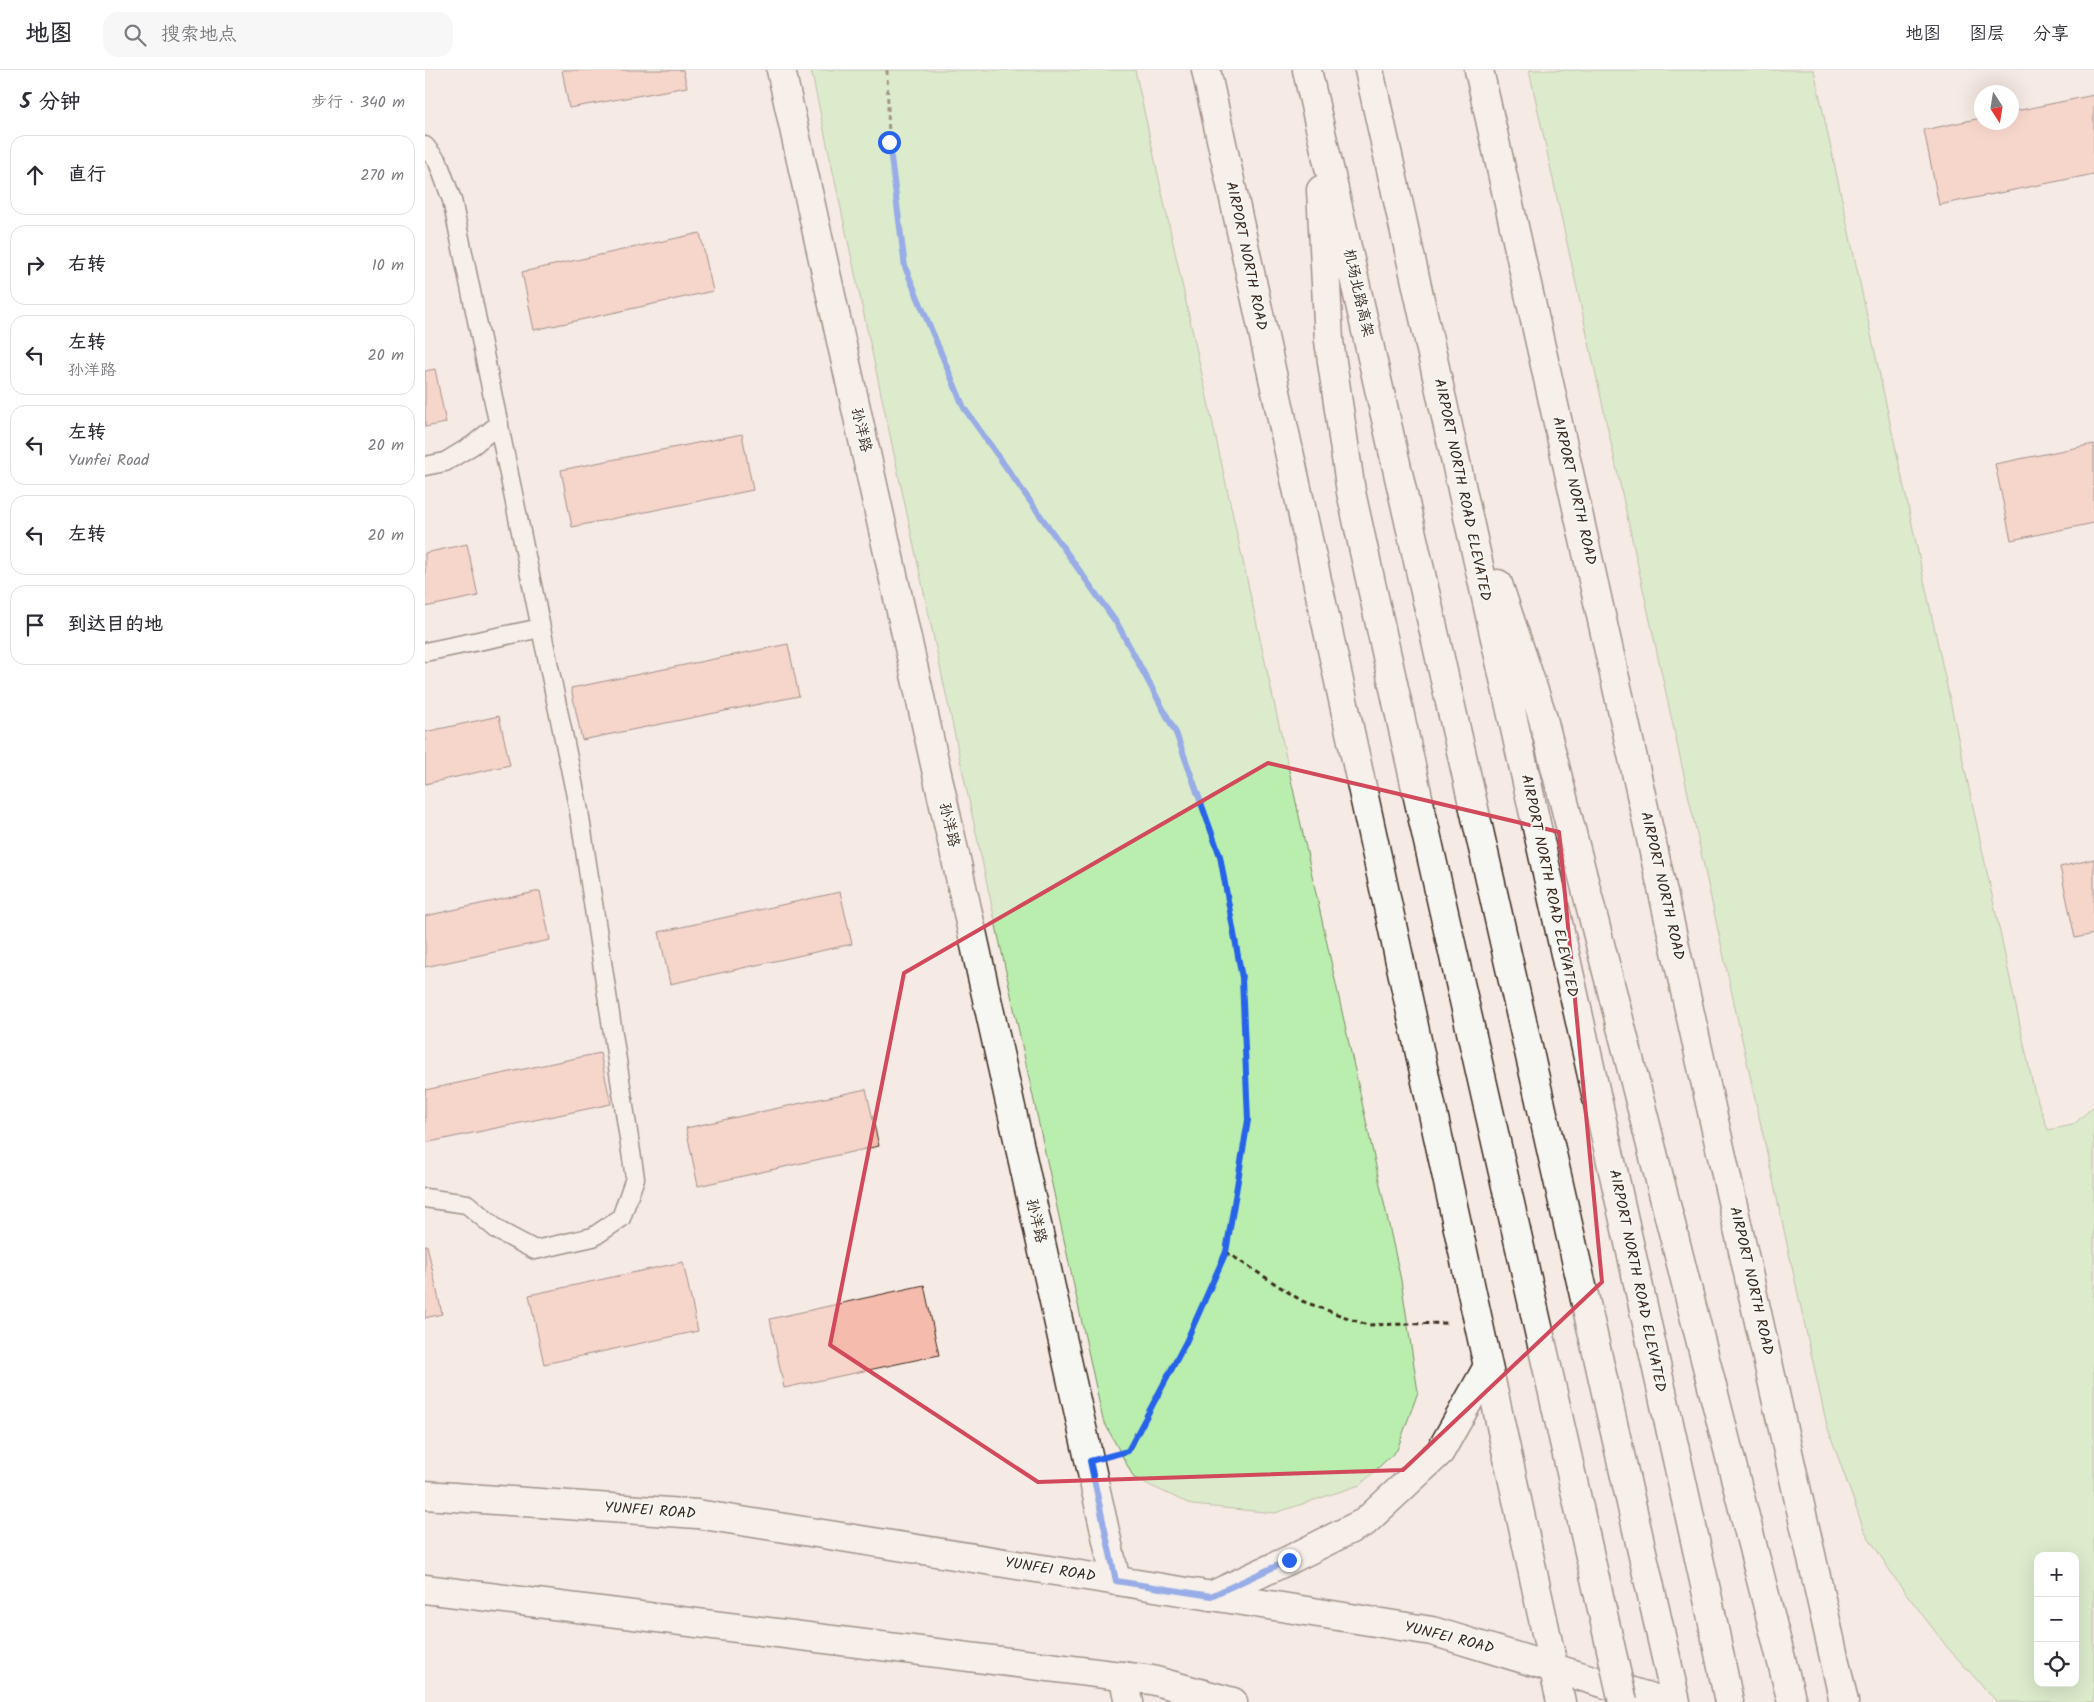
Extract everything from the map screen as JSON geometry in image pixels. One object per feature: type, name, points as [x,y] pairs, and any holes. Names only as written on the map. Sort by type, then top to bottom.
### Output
[{"type":"main road","name":"孙洋路","points":[[781,70],[1116,1581]]},
{"type":"main road","name":"AIRPORT NORTH ROAD","points":[[1206,70],[1561,1702]]},
{"type":"main road","points":[[1307,70],[1317,113],[1329,341],[1351,492],[1421,811],[1623,1702]]},
{"type":"main road","name":"AIRPORT NORTH ROAD ELEVATED","points":[[1369,70],[1729,1702]]},
{"type":"main road","name":"AIRPORT NORTH ROAD","points":[[1479,70],[1844,1702]]},
{"type":"main road","name":"机场北路高架","points":[[1317,113],[1676,1702]]},
{"type":"main road","points":[[1454,455],[1543,715],[1792,1702]]},
{"type":"main road","points":[[1211,1596],[1365,1522],[1440,1452],[1487,1368]]},
{"type":"main road","name":"YUNFEI ROAD","points":[[425,1495],[697,1514],[1432,1631],[1665,1702]]},
{"type":"main road","points":[[425,1588],[1152,1680],[1233,1702]]},
{"type":"main road","points":[[1123,1676],[1129,1702]]},
{"type":"lane","points":[[425,146],[438,162],[452,200],[579,811],[635,1178],[621,1218],[593,1237],[535,1250],[499,1231],[467,1204],[425,1198]]},
{"type":"lane","points":[[425,466],[445,462],[473,445],[499,424]]},
{"type":"lane","points":[[425,652],[541,628]]},
{"type":"path","points":[[887,70],[889,142],[905,267],[964,408],[1118,625],[1176,733],[1220,856],[1242,978],[1248,1120],[1226,1252],[1186,1342],[1128,1451],[1090,1461]]},
{"type":"path","points":[[1226,1252],[1302,1301],[1367,1325],[1477,1322]]},
{"type":"highlighted area","points":[[1268,763],[1559,832],[1602,1282],[1403,1470],[1038,1482],[830,1345],[904,973]]},
{"type":"green space","points":[[811,70],[1135,70],[1401,1280],[1418,1392],[1397,1450],[1360,1485],[1275,1513],[1192,1505],[1134,1478],[1103,1420]]},
{"type":"green space","points":[[1529,70],[1814,70],[2034,1090],[2048,1130],[2073,1125],[2094,1106],[2094,1702],[1997,1702],[1947,1647],[1896,1580],[1864,1530],[1827,1426]]},
{"type":"building","points":[[562,70],[683,70],[687,87],[569,108]]},
{"type":"building","points":[[2094,95],[2094,174],[1939,205],[1924,130],[1974,119],[1974,130],[2019,130],[2019,110]]},
{"type":"building","points":[[700,233],[713,291],[534,330],[522,272]]},
{"type":"building","points":[[435,369],[446,423],[425,427],[425,371]]},
{"type":"building","points":[[742,434],[753,490],[572,527],[561,470]]},
{"type":"building","points":[[2094,444],[2094,523],[2011,540],[1995,464]]},
{"type":"building","points":[[467,544],[478,596],[425,607],[425,553]]},
{"type":"building","points":[[788,644],[799,696],[582,740],[571,688]]},
{"type":"building","points":[[499,716],[510,765],[425,784],[425,732]]},
{"type":"building","points":[[2094,859],[2094,934],[2075,938],[2060,867]]},
{"type":"building","points":[[540,891],[550,940],[425,967],[425,916]]},
{"type":"building","points":[[840,892],[852,944],[670,984],[659,932]]},
{"type":"building","points":[[600,1053],[611,1104],[425,1143],[425,1090]]},
{"type":"building","points":[[866,1089],[879,1146],[698,1186],[686,1128]]},
{"type":"building","points":[[425,1245],[427,1245],[442,1314],[425,1318]]},
{"type":"building","points":[[683,1262],[698,1331],[544,1364],[529,1295]]},
{"type":"building","points":[[924,1285],[939,1355],[784,1388],[770,1319]]},
{"type":"route","points":[[889,142],[905,267],[964,408],[1118,625],[1176,733],[1220,856],[1242,978],[1248,1120],[1226,1252],[1186,1342],[1128,1451],[1090,1461],[1116,1581],[1211,1596],[1289,1560]]}]
